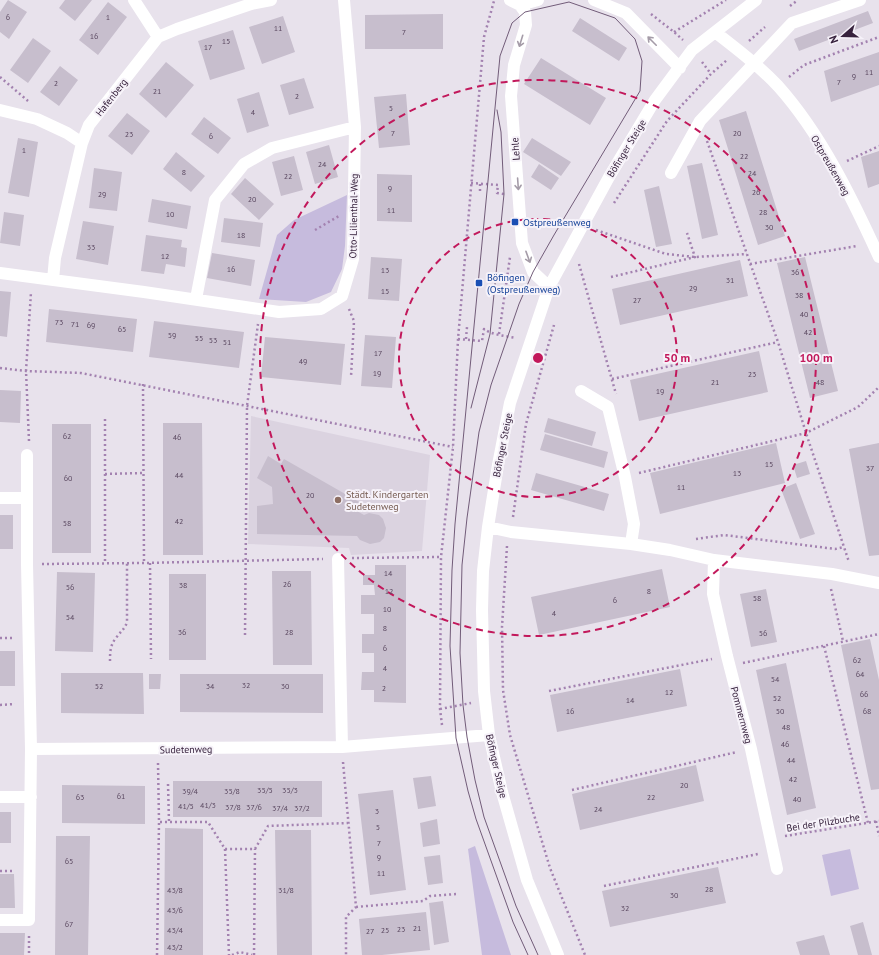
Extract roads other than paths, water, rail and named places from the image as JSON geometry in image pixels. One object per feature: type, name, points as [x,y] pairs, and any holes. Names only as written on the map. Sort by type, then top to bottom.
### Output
[{"type":"street","points":[[134,0],[158,37]]},
{"type":"street","name":"Hafenberg","points":[[53,280],[55,258],[82,143],[89,125],[158,37],[251,4],[271,0]]},
{"type":"street","name":"Otto-Lilienthal-Weg","points":[[196,299],[279,312],[321,309],[342,296],[353,259],[354,210],[354,127],[344,0]]},
{"type":"street","name":"Lehle","points":[[515,2],[538,0]]},
{"type":"street","points":[[594,0],[626,13],[680,68]]},
{"type":"street","name":"Böfinger Steige","points":[[558,955],[527,880],[502,792],[489,735],[483,668],[483,571],[488,527],[510,403],[549,287],[609,177],[656,100],[692,50],[756,0]]},
{"type":"street","points":[[671,173],[700,121],[792,23],[860,0]]},
{"type":"street","name":"Lehle","points":[[515,2],[525,12],[526,26],[514,65],[511,96],[522,243],[533,272],[549,287]]},
{"type":"street","name":"Ostpreußenweg","points":[[715,32],[755,63],[778,87],[804,121],[834,166],[879,257]]},
{"type":"street","points":[[0,110],[37,119],[66,133],[82,143]]},
{"type":"street","points":[[0,273],[196,299],[215,200],[244,164],[272,148],[354,127]]},
{"type":"street","points":[[581,391],[608,407],[625,476],[634,524],[631,544]]},
{"type":"street","points":[[0,920],[29,920],[31,749],[27,564],[27,455]]},
{"type":"street","points":[[0,498],[27,498]]},
{"type":"street","points":[[488,527],[511,532],[631,544],[670,550],[714,560],[832,574],[879,583]]},
{"type":"street","points":[[338,559],[342,747]]},
{"type":"street","name":"Pommernweg","points":[[714,560],[713,594],[728,661],[751,749],[777,869]]},
{"type":"street","name":"Sudetenweg","points":[[31,749],[342,747],[489,735]]},
{"type":"street","points":[[0,798],[31,797]]},
{"type":"tram line","points":[[528,955],[513,922],[476,819],[456,738],[450,646],[452,570],[455,524],[500,56],[512,23],[525,12],[569,2],[615,18],[635,39],[642,61],[640,91],[554,235],[533,272],[519,304],[491,385],[479,432],[462,565],[460,653],[463,705],[475,780],[484,817],[516,906],[538,955]]},
{"type":"tram line","points":[[471,408],[490,334],[504,194],[501,132],[497,110]]},
{"type":"place","name":"Ostpreußenweg","points":[[515,222]]},
{"type":"place","name":"Böfingen (Ostpreußenweg)","points":[[479,283]]},
{"type":"place","name":"Städt. Kindergarten Sudetenweg","points":[[338,500]]}]
